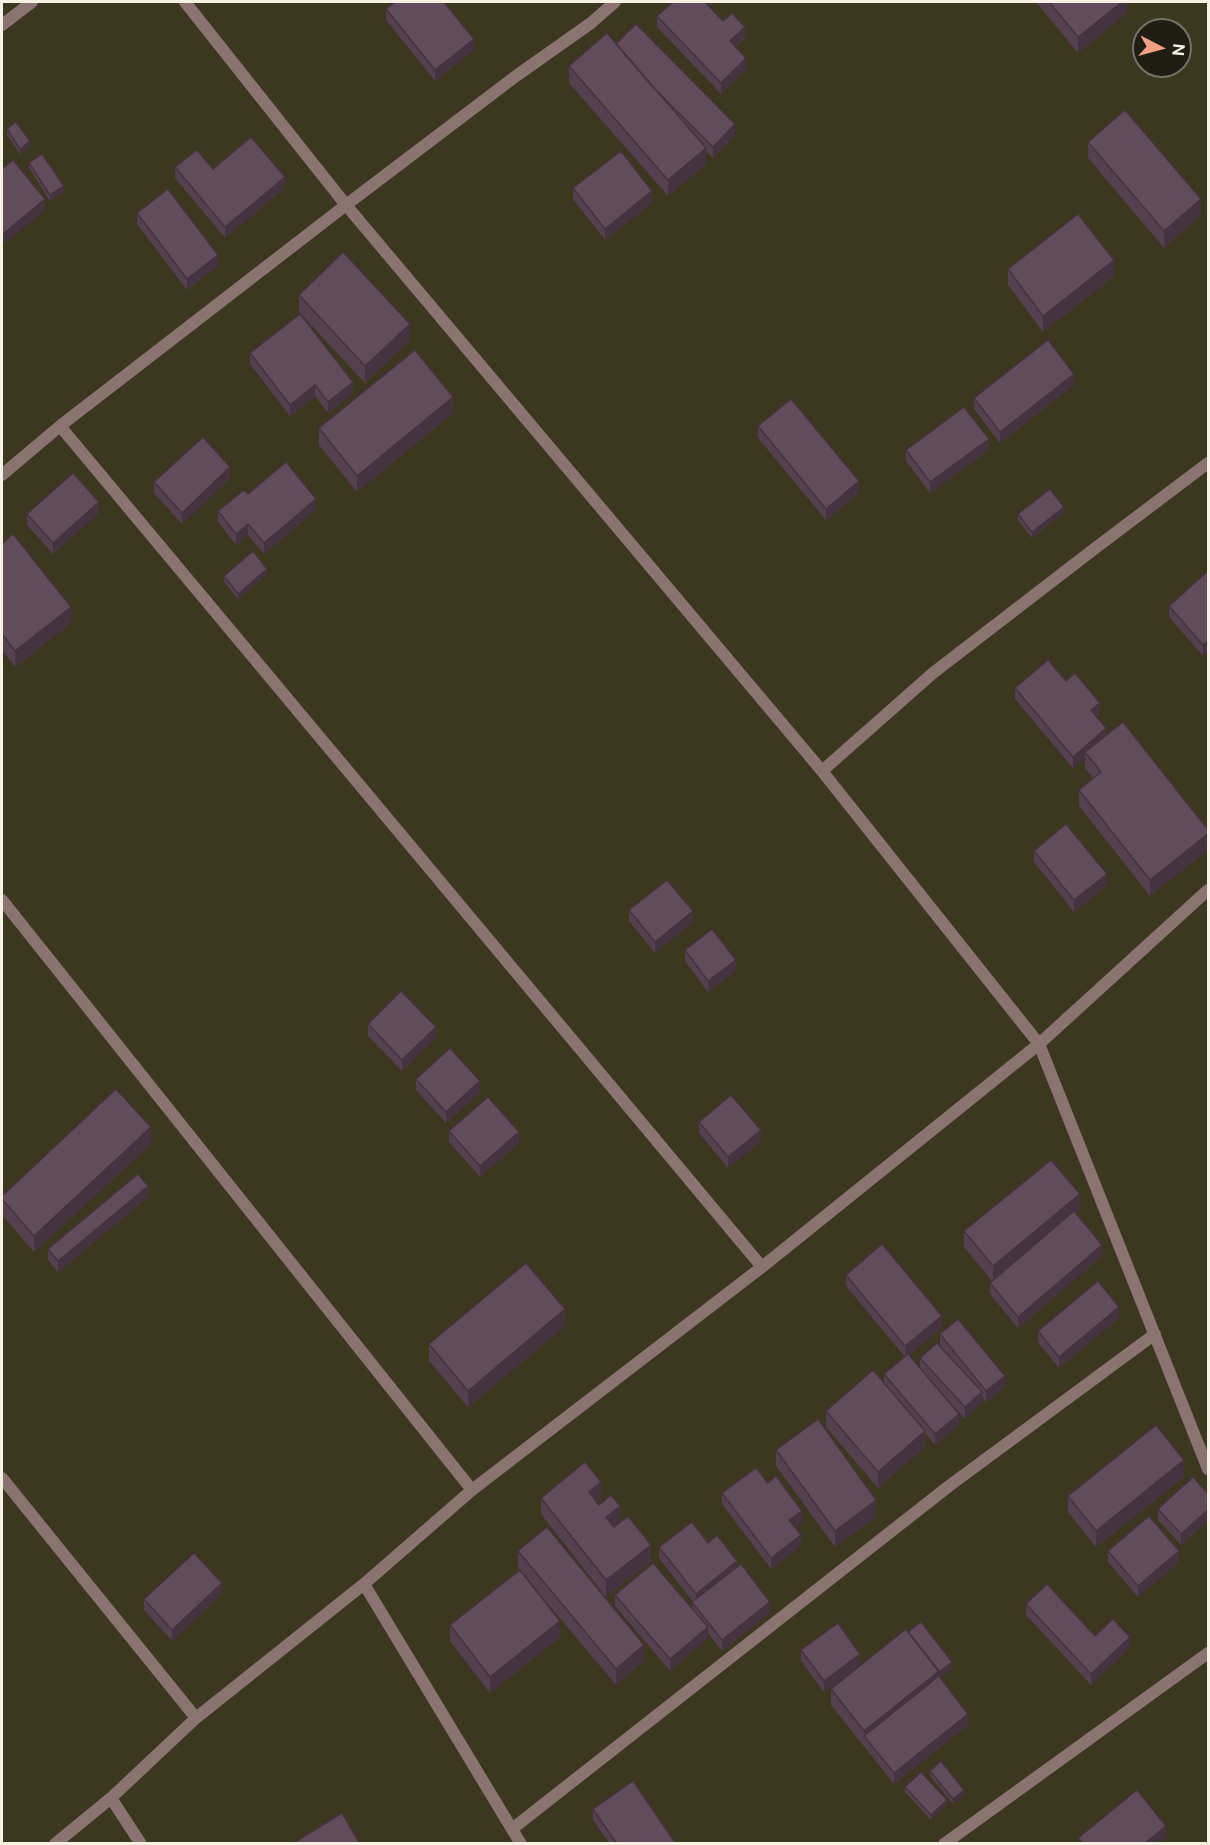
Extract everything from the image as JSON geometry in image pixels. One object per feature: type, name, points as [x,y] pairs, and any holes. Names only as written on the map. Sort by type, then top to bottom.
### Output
[{"type":"street","points":[[2,25],[33,2]]},
{"type":"street","points":[[185,2],[346,205],[822,771],[1039,1044],[1209,1469]]},
{"type":"street","points":[[2,475],[60,426],[346,205],[615,2]]},
{"type":"street","points":[[60,426],[762,1267]]},
{"type":"street","points":[[822,771],[933,673],[1209,463]]},
{"type":"street","points":[[55,1844],[111,1798],[196,1718],[364,1584],[472,1490],[762,1267],[1039,1044],[1209,890]]},
{"type":"street","points":[[2,900],[472,1490]]},
{"type":"street","points":[[512,1829],[880,1539],[1155,1334]]},
{"type":"street","points":[[2,1478],[196,1718]]},
{"type":"street","points":[[364,1584],[521,1844]]},
{"type":"street","points":[[944,1844],[1209,1653]]},
{"type":"street","points":[[111,1798],[141,1844]]},
{"type":"building","points":[[395,2],[444,2],[474,39],[435,70],[386,9]]},
{"type":"building","points":[[673,2],[705,2],[723,21],[732,13],[745,27],[730,41],[746,58],[721,83],[657,16]]},
{"type":"building","points":[[1049,2],[1122,2],[1078,37]]},
{"type":"building","points":[[636,24],[735,124],[713,147],[651,85],[616,44]]},
{"type":"building","points":[[607,33],[706,148],[668,180],[569,66]]},
{"type":"building","points":[[1125,110],[1201,199],[1164,231],[1088,142]]},
{"type":"building","points":[[16,122],[30,141],[20,149],[7,129]]},
{"type":"building","points":[[251,137],[285,177],[225,227],[175,167],[197,150],[213,169]]},
{"type":"building","points":[[621,151],[652,191],[605,229],[573,188]]},
{"type":"building","points":[[42,154],[64,186],[50,195],[29,163]]},
{"type":"building","points":[[13,160],[45,199],[2,235],[2,169]]},
{"type":"building","points":[[168,189],[218,255],[187,279],[137,213]]},
{"type":"building","points":[[1078,214],[1114,260],[1043,316],[1008,269]]},
{"type":"building","points":[[343,252],[410,324],[365,366],[299,295]]},
{"type":"building","points":[[300,314],[353,382],[328,402],[315,385],[290,405],[250,353]]},
{"type":"building","points":[[1048,340],[1074,374],[1000,432],[974,398]]},
{"type":"building","points":[[415,350],[453,397],[357,476],[319,428]]},
{"type":"building","points":[[791,399],[859,481],[826,509],[758,426]]},
{"type":"building","points":[[964,407],[989,439],[930,482],[906,450]]},
{"type":"building","points":[[203,437],[230,467],[182,513],[154,482]]},
{"type":"building","points":[[286,462],[316,499],[264,543],[248,524],[236,534],[218,511],[244,490],[248,494]]},
{"type":"building","points":[[73,473],[99,502],[53,543],[27,514]]},
{"type":"building","points":[[1050,489],[1064,507],[1032,532],[1018,514]]},
{"type":"building","points":[[13,534],[71,607],[15,651],[2,634],[2,544]]},
{"type":"building","points":[[253,551],[267,569],[238,594],[224,576]]},
{"type":"building","points":[[1209,570],[1209,641],[1203,645],[1169,606]]},
{"type":"building","points":[[1048,660],[1066,681],[1075,673],[1100,703],[1091,710],[1106,728],[1073,757],[1015,688]]},
{"type":"building","points":[[1123,722],[1209,831],[1150,880],[1079,790],[1101,772],[1085,752]]},
{"type":"building","points":[[1066,824],[1107,874],[1074,900],[1034,851]]},
{"type":"building","points":[[667,880],[693,911],[655,942],[629,910]]},
{"type":"building","points":[[712,929],[736,960],[708,981],[685,950]]},
{"type":"building","points":[[401,991],[436,1027],[402,1060],[368,1024]]},
{"type":"building","points":[[450,1048],[480,1081],[446,1112],[416,1079]]},
{"type":"building","points":[[116,1089],[151,1127],[34,1236],[2,1199],[2,1196]]},
{"type":"building","points":[[731,1095],[761,1130],[728,1157],[699,1122]]},
{"type":"building","points":[[488,1097],[519,1132],[480,1166],[449,1131]]},
{"type":"building","points":[[1051,1160],[1080,1194],[993,1266],[964,1231]]},
{"type":"building","points":[[138,1174],[148,1186],[58,1261],[48,1249]]},
{"type":"building","points":[[1074,1211],[1102,1245],[1018,1317],[990,1283]]},
{"type":"building","points":[[882,1244],[942,1316],[905,1346],[846,1275]]},
{"type":"building","points":[[526,1263],[565,1309],[468,1391],[429,1344]]},
{"type":"building","points":[[1098,1281],[1119,1307],[1059,1357],[1038,1331]]},
{"type":"building","points":[[958,1319],[1005,1376],[986,1391],[940,1334]]},
{"type":"building","points":[[937,1343],[982,1392],[965,1407],[920,1358]]},
{"type":"building","points":[[908,1354],[959,1414],[935,1434],[884,1374]]},
{"type":"building","points":[[873,1370],[925,1431],[878,1472],[826,1411]]},
{"type":"building","points":[[818,1419],[876,1500],[835,1531],[776,1450]]},
{"type":"building","points":[[1156,1425],[1184,1460],[1096,1531],[1068,1496]]},
{"type":"building","points":[[585,1462],[601,1482],[589,1492],[599,1505],[611,1495],[620,1506],[606,1517],[614,1527],[628,1516],[651,1545],[606,1580],[541,1498]]},
{"type":"building","points":[[756,1468],[768,1483],[776,1476],[802,1511],[789,1520],[801,1535],[771,1558],[722,1493]]},
{"type":"building","points":[[1193,1477],[1209,1495],[1209,1509],[1181,1534],[1158,1509]]},
{"type":"building","points":[[1149,1516],[1179,1551],[1138,1586],[1108,1551]]},
{"type":"building","points":[[692,1522],[708,1543],[717,1535],[737,1561],[696,1594],[659,1547]]},
{"type":"building","points":[[547,1527],[644,1645],[616,1669],[518,1551]]},
{"type":"building","points":[[194,1553],[222,1583],[172,1630],[144,1599]]},
{"type":"building","points":[[653,1563],[708,1627],[670,1659],[615,1595]]},
{"type":"building","points":[[741,1564],[770,1602],[722,1640],[692,1602]]},
{"type":"building","points":[[520,1570],[560,1621],[490,1677],[450,1625]]},
{"type":"building","points":[[1047,1584],[1095,1636],[1113,1619],[1130,1637],[1091,1674],[1026,1604]]},
{"type":"building","points":[[921,1622],[952,1662],[939,1672],[908,1632]]},
{"type":"building","points":[[838,1623],[860,1654],[824,1681],[801,1650]]},
{"type":"building","points":[[906,1629],[939,1671],[864,1731],[831,1689]]},
{"type":"building","points":[[939,1676],[968,1714],[894,1773],[864,1736]]},
{"type":"building","points":[[941,1761],[964,1790],[953,1799],[930,1771]]},
{"type":"building","points":[[921,1772],[947,1800],[931,1815],[905,1787]]},
{"type":"building","points":[[633,1781],[676,1844],[617,1844],[593,1809]]},
{"type":"building","points":[[1137,1790],[1166,1826],[1144,1844],[1083,1844],[1078,1838]]},
{"type":"building","points":[[342,1813],[360,1844],[292,1844]]}]
